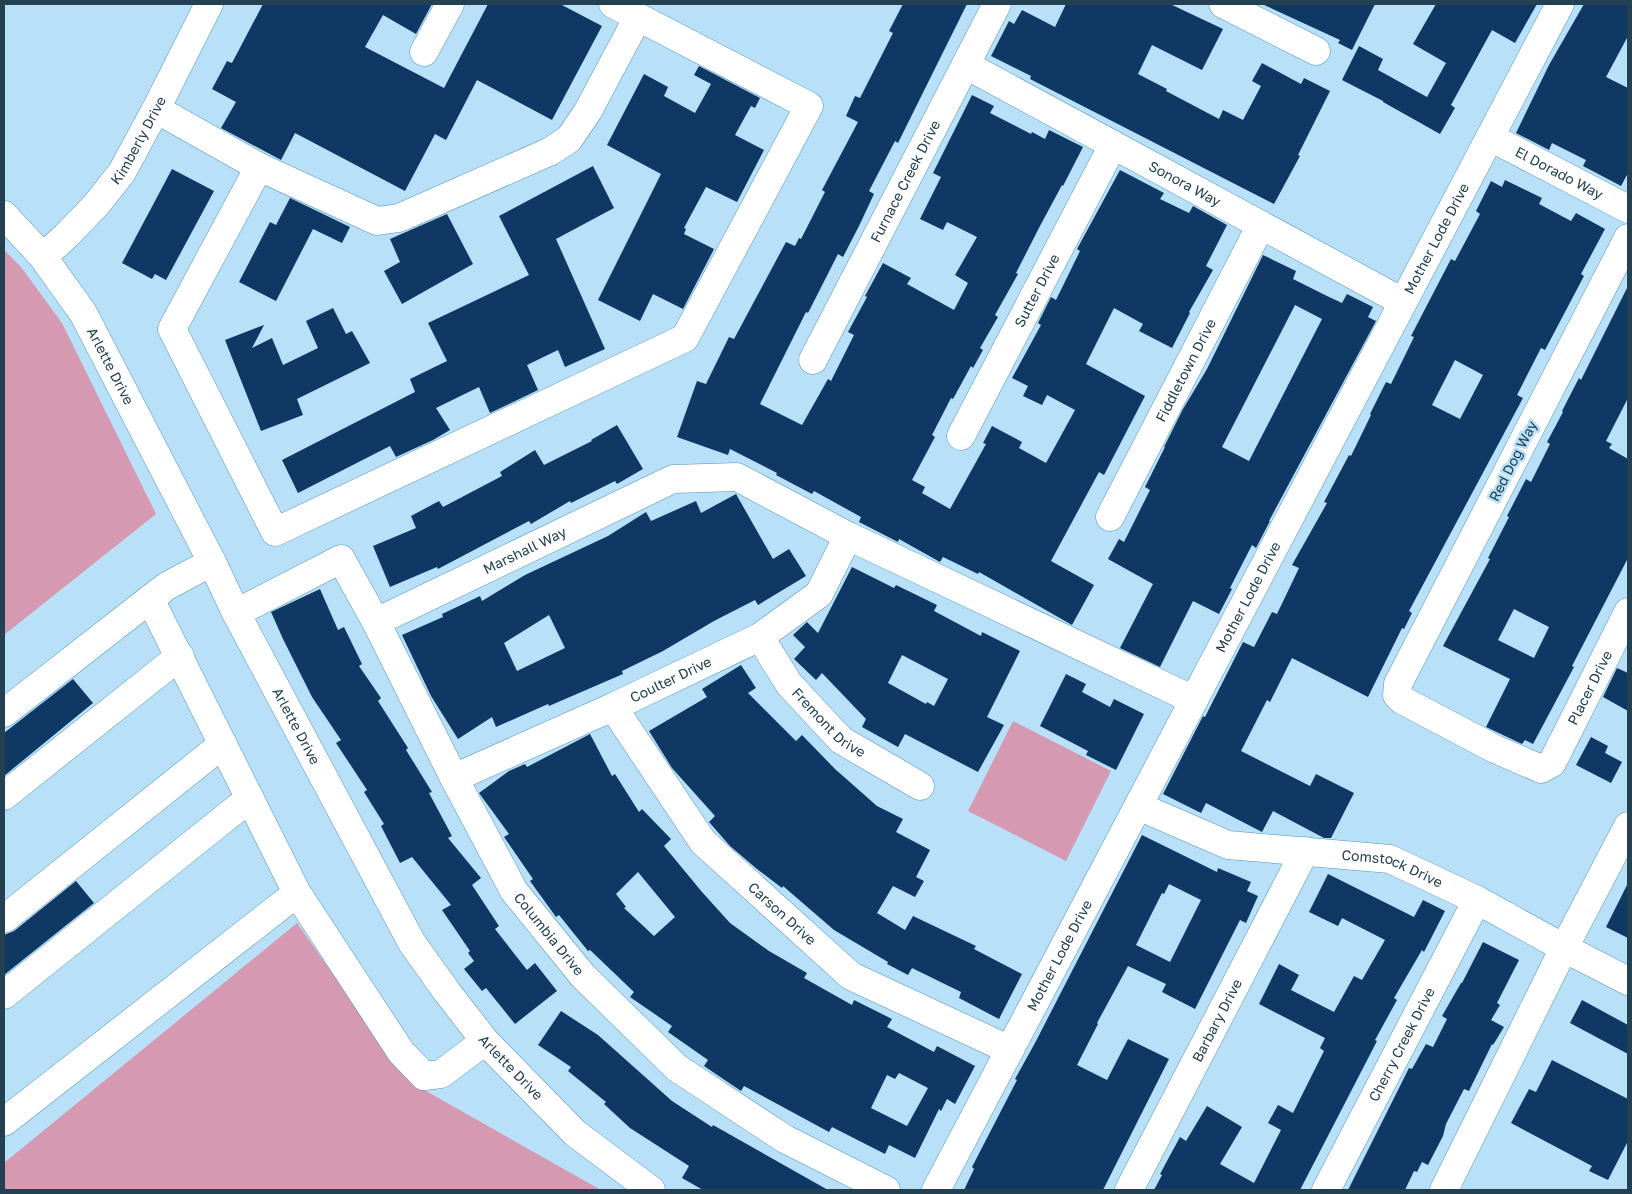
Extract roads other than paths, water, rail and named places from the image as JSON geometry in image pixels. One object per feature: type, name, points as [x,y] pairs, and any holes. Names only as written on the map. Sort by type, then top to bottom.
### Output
[{"type":"street","name":"Kimberly Drive","points":[[43,256],[90,211],[122,172],[209,4]]},
{"type":"street","points":[[424,52],[450,4]]},
{"type":"street","points":[[259,167],[172,329],[275,532],[685,338],[809,106],[613,4]]},
{"type":"street","name":"Furnace Creek Drive","points":[[813,360],[997,4]]},
{"type":"street","points":[[1223,4],[1316,51]]},
{"type":"street","name":"Mother Lode Drive","points":[[936,1190],[1560,4]]},
{"type":"street","points":[[156,109],[259,167],[377,221],[399,218],[551,151],[569,139],[588,111],[638,17]]},
{"type":"street","name":"Sonora Way","points":[[966,65],[1403,302]]},
{"type":"street","name":"El Dorado Way","points":[[1490,137],[1628,209]]},
{"type":"street","name":"Sutter Drive","points":[[961,436],[1113,145]]},
{"type":"street","name":"Arlette Drive","points":[[4,214],[43,256],[83,313],[212,562],[236,613],[412,943],[485,1041],[575,1133],[651,1190]]},
{"type":"street","name":"Fiddletown Drive","points":[[1110,516],[1261,226]]},
{"type":"street","name":"Red Dog Way","points":[[1552,763],[1541,769],[1495,749],[1402,700],[1397,695],[1398,684],[1628,238]]},
{"type":"street","name":"Marshall Way","points":[[376,622],[673,479],[737,477],[848,536]]},
{"type":"street","points":[[848,536],[1194,700]]},
{"type":"street","name":"Coulter Drive","points":[[454,778],[613,707],[760,637],[819,594],[848,536]]},
{"type":"street","name":"Columbia Drive","points":[[236,613],[341,559],[376,622],[454,778],[514,891],[582,976],[677,1068],[785,1139],[886,1190]]},
{"type":"street","points":[[4,713],[167,586],[212,562]]},
{"type":"street","points":[[150,599],[297,893],[401,1052],[424,1076],[441,1074],[485,1041]]},
{"type":"street","name":"Placer Drive","points":[[1552,763],[1628,612]]},
{"type":"street","name":"Fremont Drive","points":[[760,637],[789,684],[841,740],[920,786]]},
{"type":"street","points":[[4,796],[180,656]]},
{"type":"street","name":"Carson Drive","points":[[613,707],[703,842],[851,976],[1010,1050]]},
{"type":"street","points":[[4,919],[223,744]]},
{"type":"street","points":[[4,995],[250,798]]},
{"type":"street","name":"Comstock Drive","points":[[1138,806],[1228,846],[1390,859],[1477,900],[1628,981]]},
{"type":"street","points":[[1444,1190],[1564,948],[1628,826]]},
{"type":"street","name":"Barbary Drive","points":[[1130,1190],[1305,851]]},
{"type":"street","points":[[4,1122],[297,893]]},
{"type":"street","name":"Cherry Creek Drive","points":[[1326,1190],[1477,900]]}]
